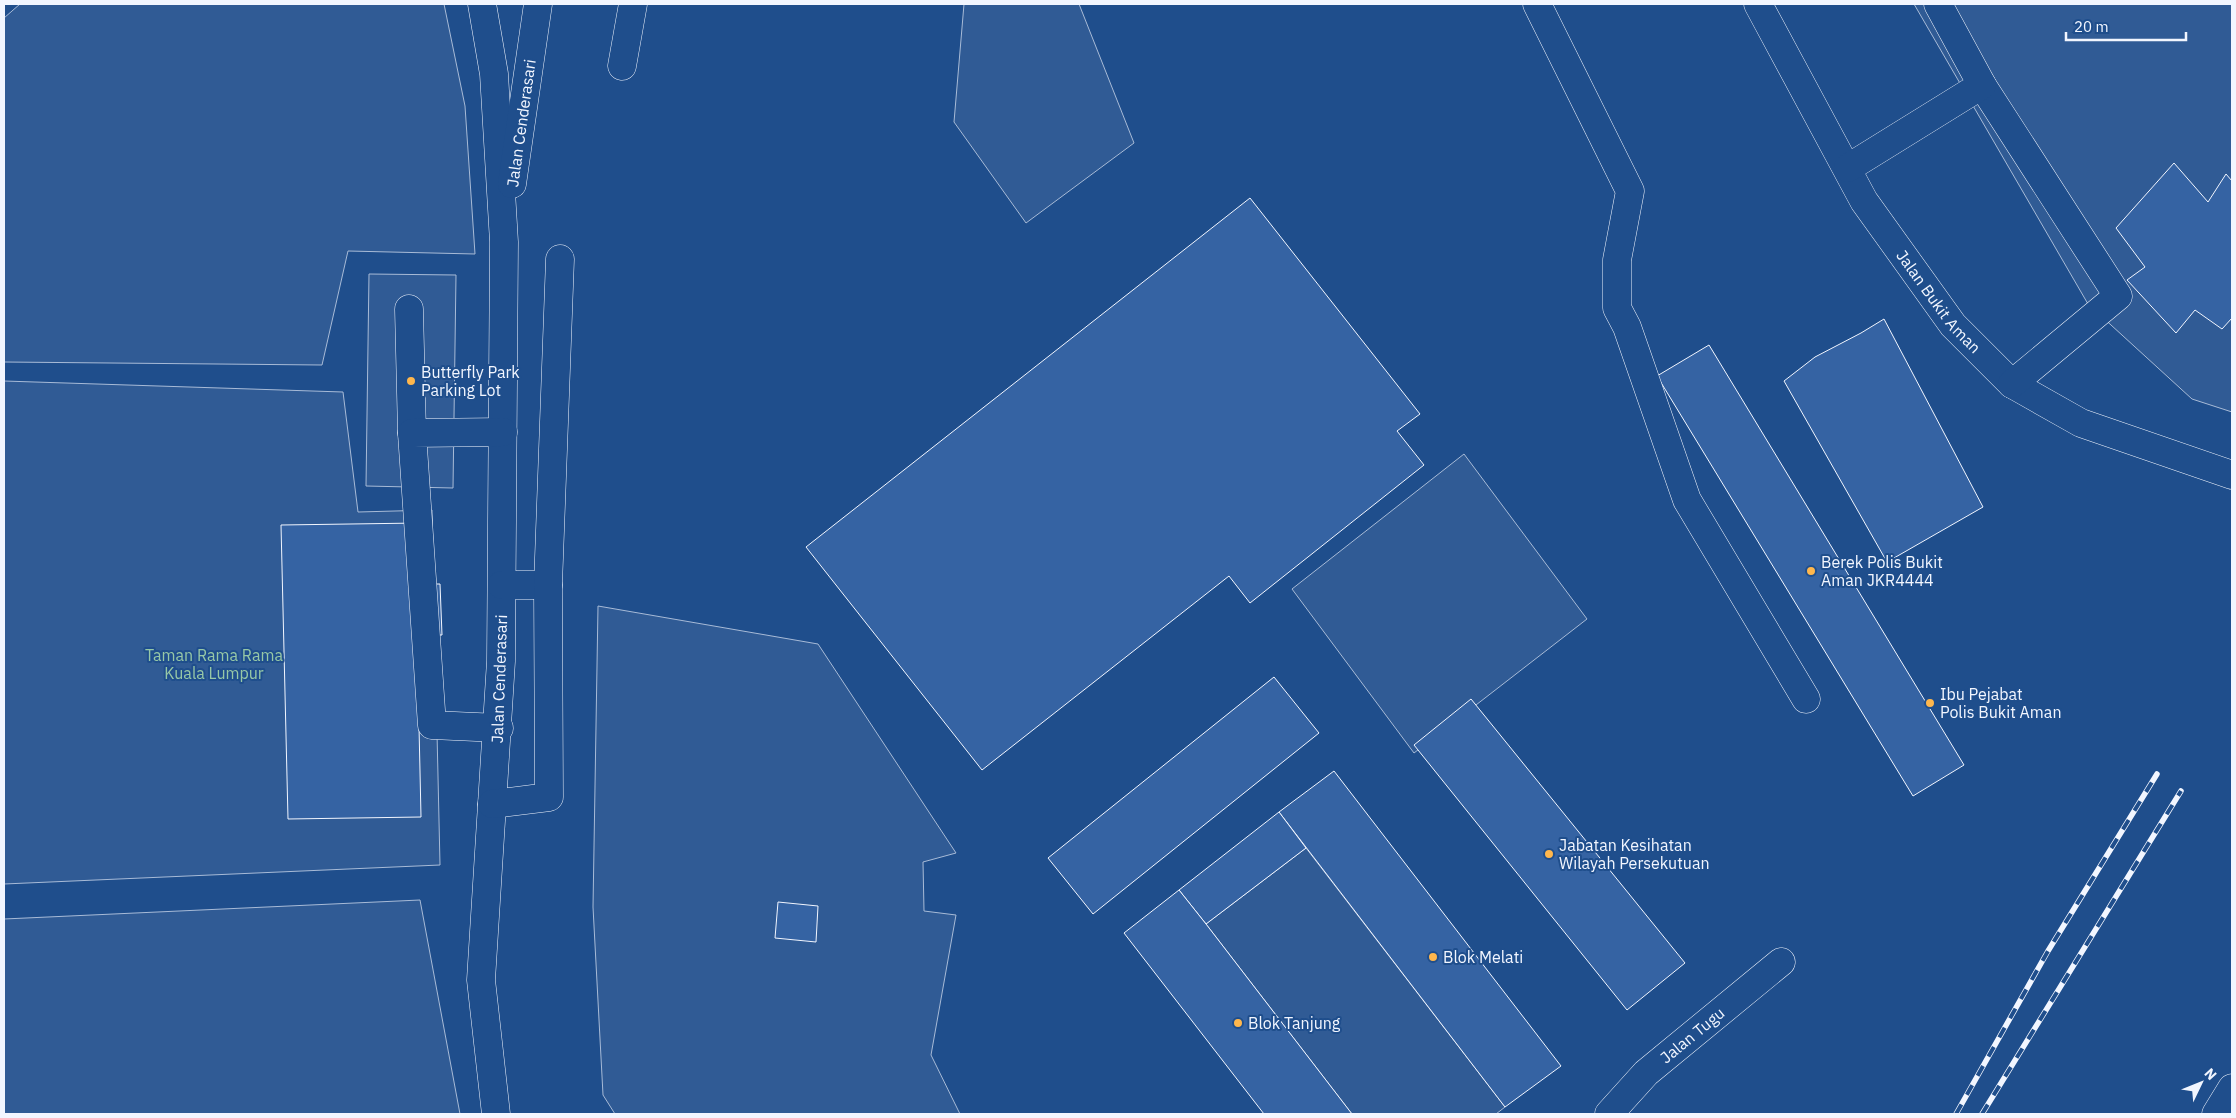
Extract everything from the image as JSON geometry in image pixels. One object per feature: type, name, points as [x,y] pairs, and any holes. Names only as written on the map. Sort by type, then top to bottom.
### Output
[{"type":"street","name":"Jalan Cenderasari","points":[[482,4],[494,74],[504,242],[502,585],[499,728],[492,804],[482,980],[496,1114]]},
{"type":"street","name":"Jalan Cenderasari","points":[[504,242],[538,4]]},
{"type":"street","points":[[622,66],[634,4]]},
{"type":"street","points":[[1537,4],[1630,191],[1617,260],[1617,308],[1626,327],[1687,500],[1806,699]]},
{"type":"street","name":"Jalan Bukit Aman","points":[[1758,4],[1848,168],[1864,201],[1953,325],[2012,384],[2081,423],[2232,475]]},
{"type":"street","points":[[1938,4],[1982,85],[2118,296],[2012,384]]},
{"type":"street","points":[[1848,168],[1982,85]]},
{"type":"street","points":[[492,804],[549,797],[548,585],[560,259]]},
{"type":"street","points":[[409,308],[412,433],[432,725],[499,728]]},
{"type":"street","points":[[412,433],[502,432]]},
{"type":"street","points":[[502,585],[548,585]]},
{"type":"street","name":"Jalan Tugu","points":[[1609,1114],[1646,1073],[1781,962]]},
{"type":"street","points":[[2216,1114],[2232,1088]]},
{"type":"shaded area","points":[[20,4],[444,4],[465,106],[475,254],[348,251],[322,365],[4,362],[4,18]]},
{"type":"shaded area","points":[[964,4],[1079,4],[1134,143],[1026,223],[954,122]]},
{"type":"shaded area","points":[[1914,4],[2232,4],[2232,412],[2192,399],[2088,304]]},
{"type":"shaded area","name":"Butterfly Park Parking Lot","points":[[369,274],[456,275],[453,488],[366,486]]},
{"type":"shaded area","name":"Taman Rama Rama Kuala Lumpur","points":[[4,381],[343,392],[358,512],[432,510],[440,865],[4,884]]},
{"type":"shaded area","points":[[1464,454],[1587,619],[1414,753],[1292,589]]},
{"type":"shaded area","points":[[598,606],[818,644],[956,853],[923,862],[924,911],[956,915],[931,1055],[960,1114],[615,1114],[603,1095],[593,907]]},
{"type":"shaded area","points":[[1306,848],[1505,1107],[1496,1114],[1352,1114],[1206,924]]},
{"type":"shaded area","points":[[420,900],[460,1114],[4,1114],[4,919]]},
{"type":"building","points":[[2174,163],[2208,202],[2226,174],[2232,181],[2232,318],[2222,329],[2195,310],[2176,333],[2127,280],[2145,267],[2116,228]]},
{"type":"building","points":[[1250,198],[1420,414],[1397,431],[1424,465],[1250,603],[1229,576],[982,770],[806,547]]},
{"type":"building","points":[[1884,319],[1983,507],[1887,562],[1784,381],[1815,357]]},
{"type":"building","name":"Berek Polis Bukit Aman JKR4444","points":[[1709,345],[1964,765],[1913,796],[1657,376]]},
{"type":"building","points":[[419,523],[420,584],[440,584],[442,635],[417,635],[421,817],[288,819],[281,525]]},
{"type":"building","points":[[1274,677],[1319,733],[1093,914],[1048,858]]},
{"type":"building","name":"Jabatan Kesihatan Wilayah Persekutuan","points":[[1471,699],[1685,963],[1627,1010],[1414,745]]},
{"type":"building","name":"Blok Melati","points":[[1334,771],[1561,1066],[1505,1107],[1279,812]]},
{"type":"building","points":[[1279,812],[1306,848],[1206,924],[1179,890]]},
{"type":"building","name":"Blok Tanjung","points":[[1179,890],[1352,1114],[1264,1114],[1124,933]]},
{"type":"building","points":[[778,902],[818,906],[816,942],[775,938]]},
{"type":"railway","points":[[1956,1114],[2048,951],[2157,774]]},
{"type":"railway","points":[[1982,1114],[2181,791]]},
{"type":"place","name":"Butterfly Park Parking Lot","points":[[411,381]]},
{"type":"place","name":"Berek Polis Bukit Aman JKR4444","points":[[1811,571]]},
{"type":"place","name":"Ibu Pejabat Polis Bukit Aman","points":[[1930,703]]},
{"type":"place","name":"Jabatan Kesihatan Wilayah Persekutuan","points":[[1549,854]]},
{"type":"place","name":"Blok Melati","points":[[1433,957]]},
{"type":"place","name":"Blok Tanjung","points":[[1238,1023]]}]
